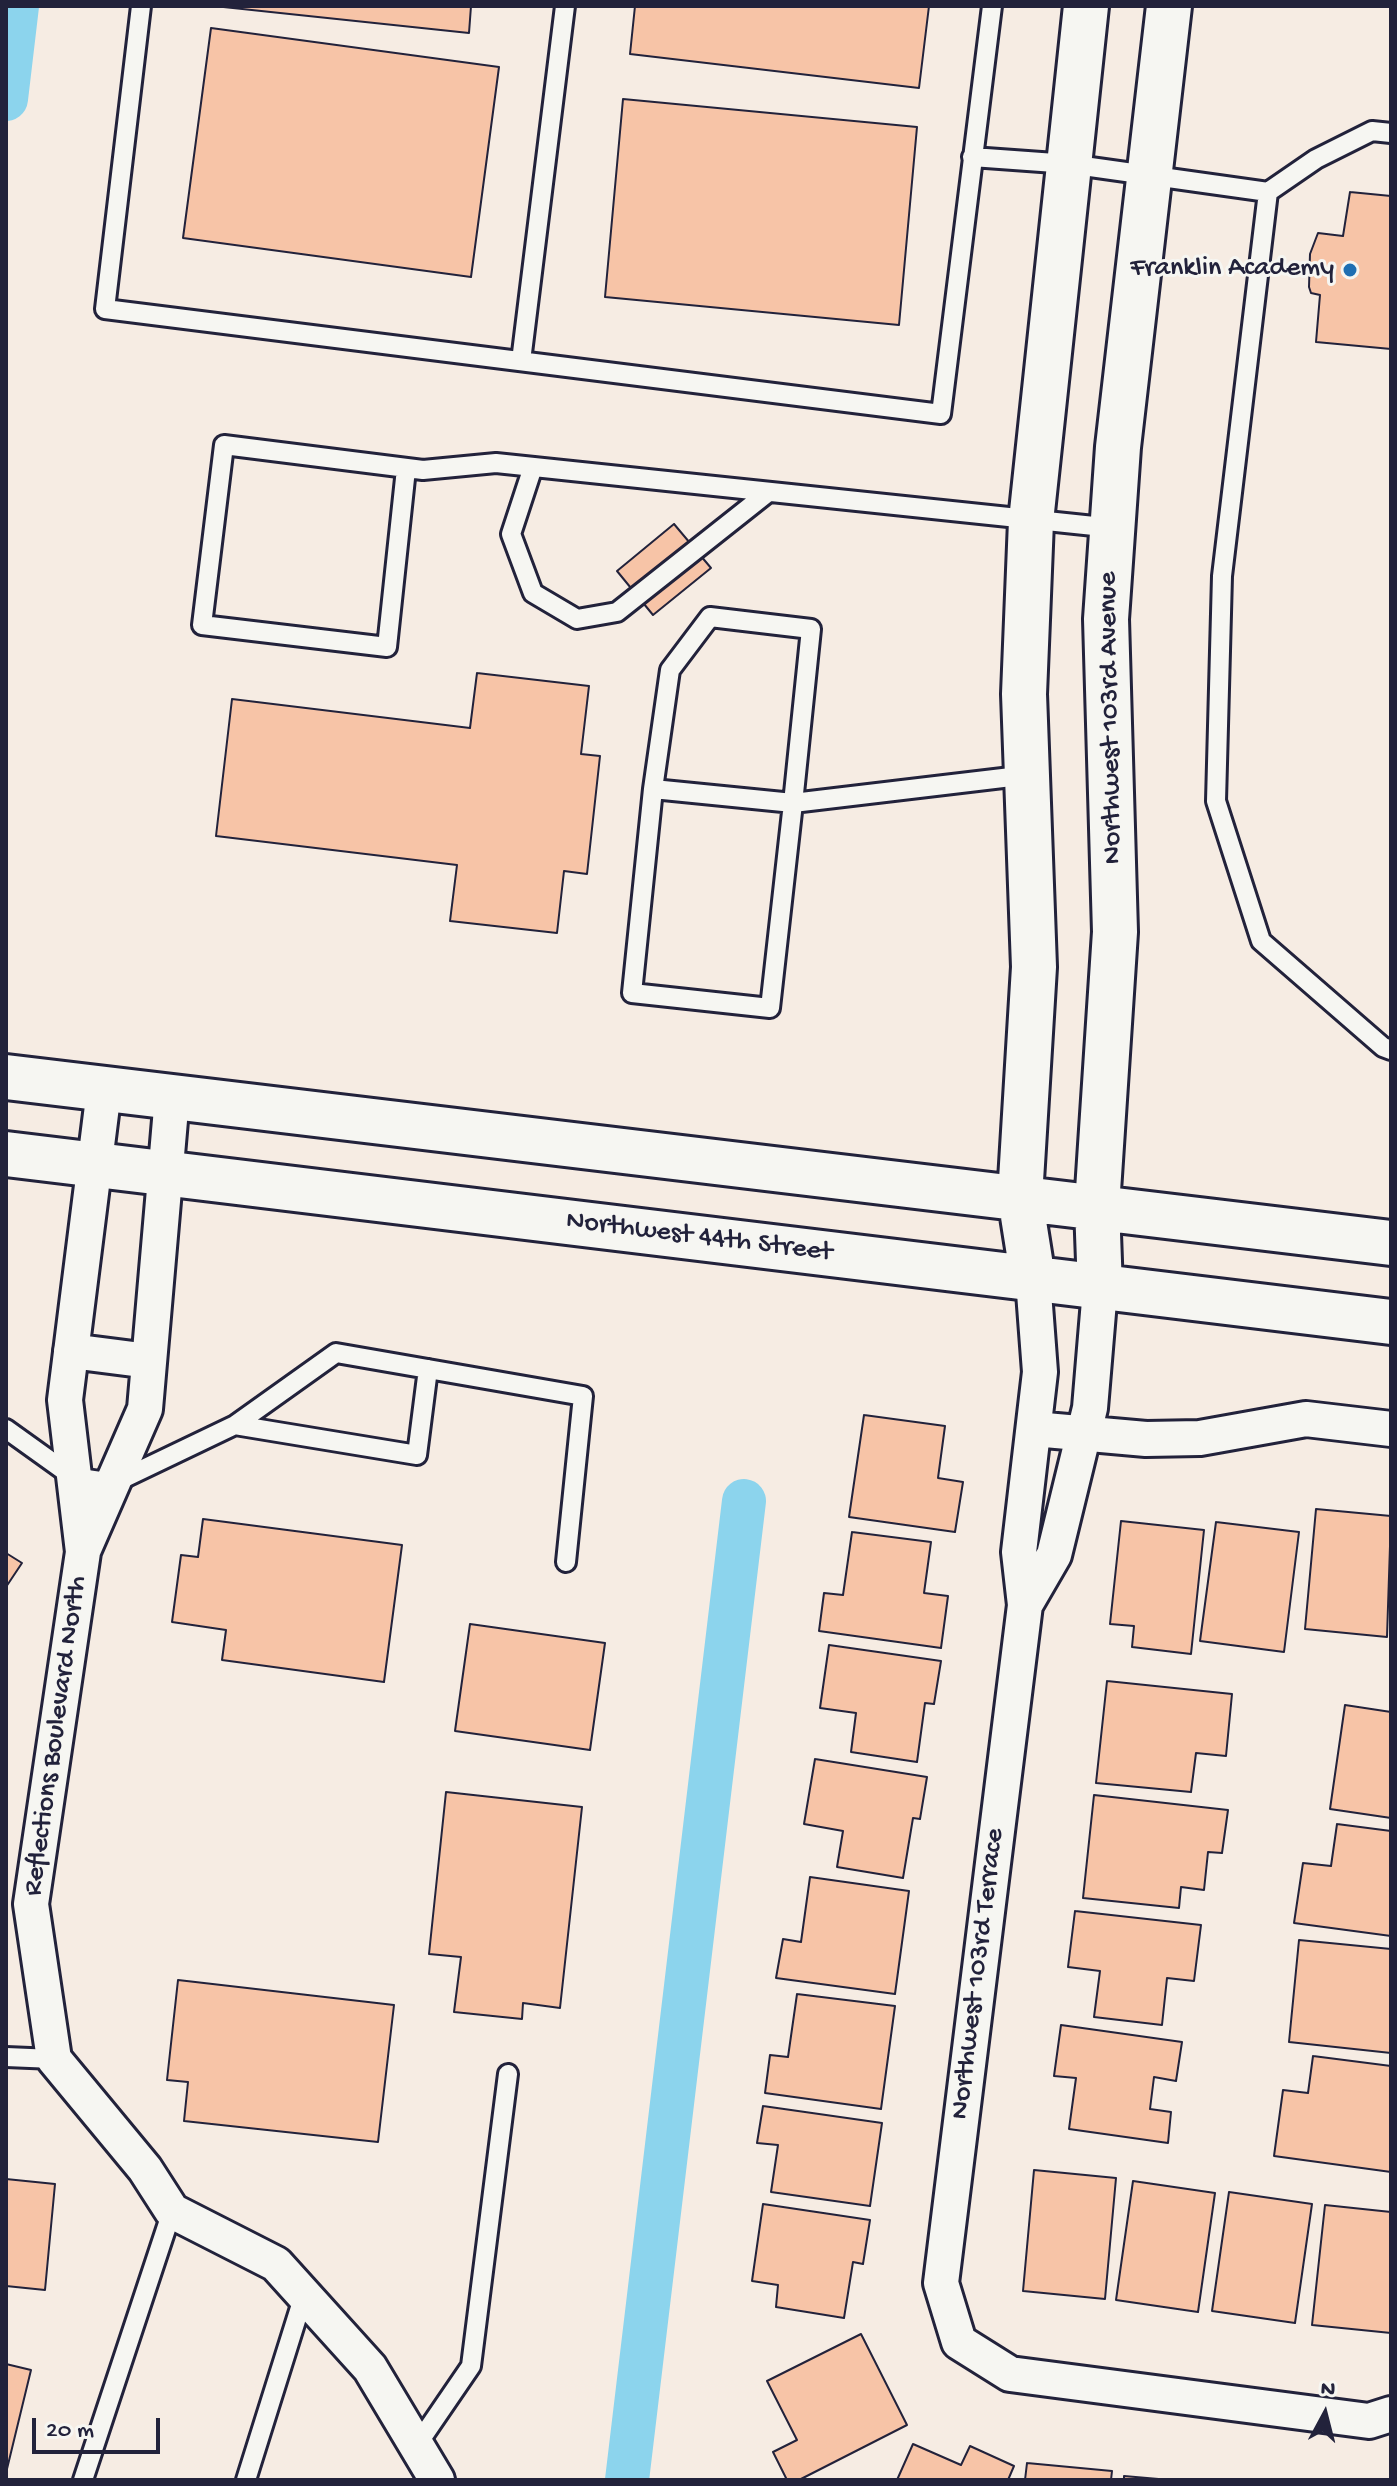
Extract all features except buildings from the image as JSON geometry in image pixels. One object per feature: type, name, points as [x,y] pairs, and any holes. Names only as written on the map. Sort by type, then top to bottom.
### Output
[{"type":"street","points":[[1033,1279],[1020,1197],[1034,967],[1024,694],[1031,521],[1086,6]]},
{"type":"street","name":"Northwest 103rd Avenue","points":[[1100,1289],[1097,1206],[1115,932],[1106,619],[1118,447],[1169,6]]},
{"type":"street","points":[[6,1077],[1391,1243]]},
{"type":"street","name":"Reflections Boulevard North","points":[[83,1552],[65,1400],[104,1090]]},
{"type":"street","name":"Reflections Boulevard North","points":[[54,2059],[31,1904],[83,1552],[145,1409],[172,1097]]},
{"type":"street","name":"Northwest 44th Street","points":[[6,1154],[1391,1322]]},
{"type":"street","name":"Northwest 103rd Terrace","points":[[1033,1279],[1040,1372],[1019,1552],[1025,1605],[941,2283],[959,2342],[1010,2374],[1369,2421],[1391,2414]]},
{"type":"street","name":"Northwest 103rd Terrace","points":[[1025,1605],[1054,1555],[1083,1434],[1093,1380],[1100,1289]]},
{"type":"street","points":[[71,1351],[149,1361]]},
{"type":"street","points":[[1034,1429],[1146,1439],[1200,1438],[1306,1419],[1391,1429]]},
{"type":"street","points":[[54,2059],[145,2169],[172,2211],[276,2264],[370,2368],[437,2480]]},
{"type":"lane","points":[[141,6],[105,309],[941,414],[992,6]]},
{"type":"lane","points":[[521,361],[565,6]]},
{"type":"lane","points":[[972,157],[1069,164],[1268,192],[1316,159],[1372,131],[1391,133]]},
{"type":"lane","points":[[1268,192],[1222,576],[1216,801],[1261,941],[1383,1047],[1391,1050]]},
{"type":"lane","points":[[406,469],[387,647],[202,625],[224,445],[406,469],[496,463],[766,494],[1113,528]]},
{"type":"lane","points":[[533,467],[511,534],[533,593],[577,619],[617,612],[766,494]]},
{"type":"lane","points":[[710,617],[811,629],[793,803],[770,1008],[632,993],[653,789],[670,670],[710,617]]},
{"type":"lane","points":[[653,789],[793,803],[1028,775]]},
{"type":"lane","points":[[6,1429],[73,1477],[114,1483],[235,1425],[336,1353],[583,1396],[566,1562]]},
{"type":"lane","points":[[235,1425],[417,1455],[428,1369]]},
{"type":"lane","points":[[6,2057],[54,2059]]},
{"type":"lane","points":[[417,2445],[471,2366],[508,2074]]},
{"type":"lane","points":[[83,2480],[172,2211]]},
{"type":"lane","points":[[246,2480],[304,2295]]},
{"type":"waterway","points":[[6,99],[17,6]]},
{"type":"waterway","points":[[627,2480],[744,1501]]},
{"type":"place","name":"Franklin Academy","points":[[1350,270]]}]
